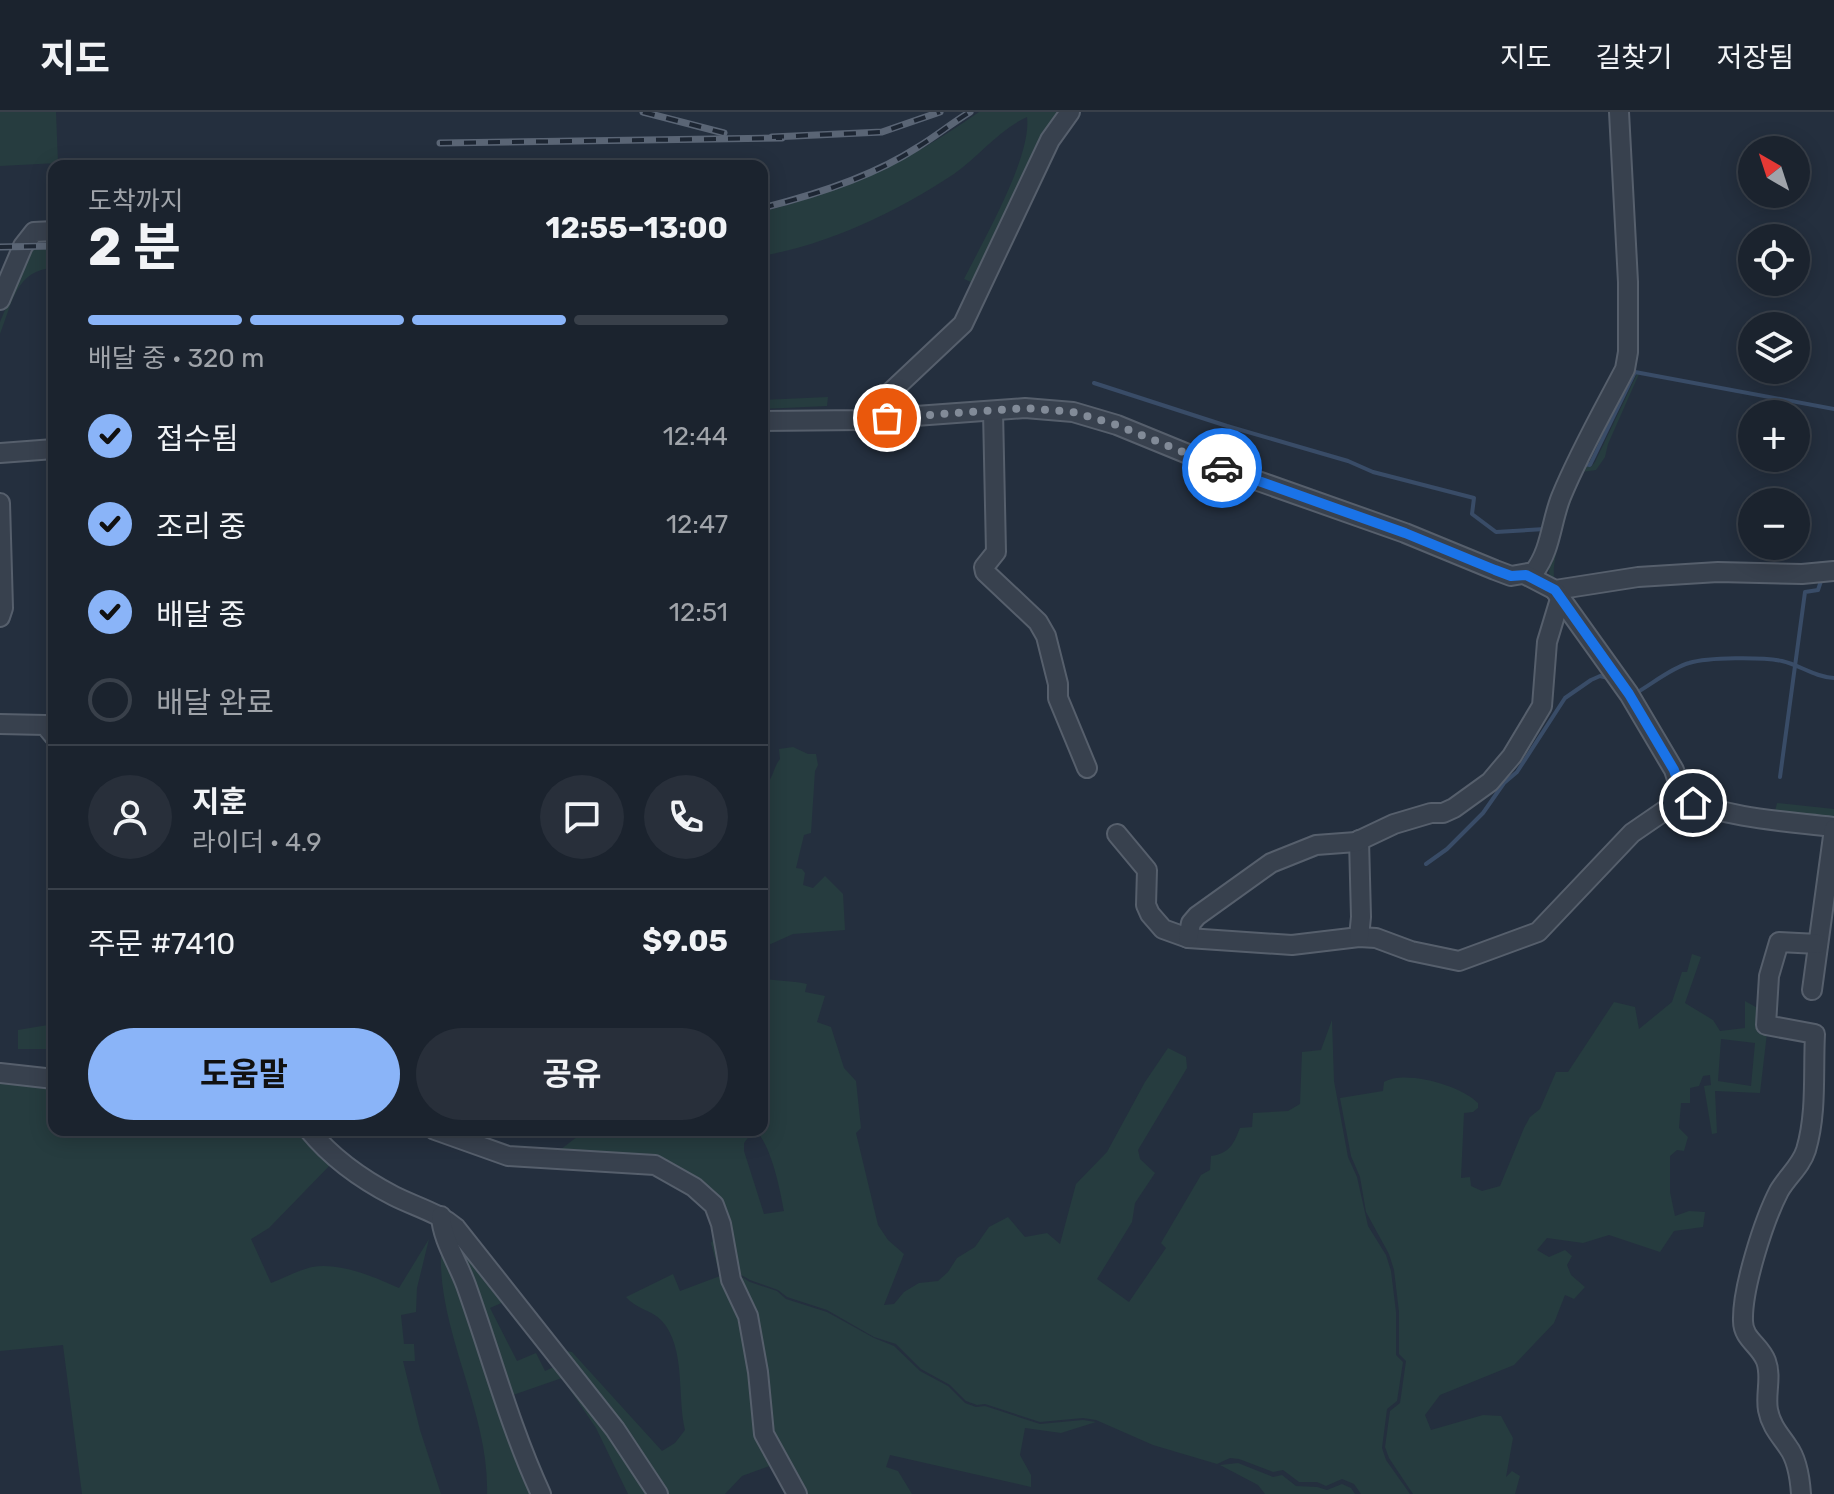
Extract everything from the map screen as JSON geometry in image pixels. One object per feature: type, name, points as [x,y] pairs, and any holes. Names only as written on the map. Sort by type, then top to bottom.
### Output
[{"type":"street","points":[[861,420],[963,324],[1050,140],[1070,112]]},
{"type":"street","points":[[768,421],[861,420],[1025,408],[1057,410],[1103,421],[1227,470],[1405,533],[1511,576],[1526,575],[1534,572],[1540,564],[1565,487],[1625,369],[1628,352],[1628,282],[1619,112]]},
{"type":"street","points":[[0,300],[23,246],[34,232],[48,231]]},
{"type":"street","points":[[993,411],[996,552],[984,567],[985,572],[1038,622],[1046,636],[1058,684],[1058,698],[1087,768]]},
{"type":"street","points":[[0,453],[48,449]]},
{"type":"street","points":[[0,503],[3,608],[0,617]]},
{"type":"street","points":[[1557,594],[1603,580],[1638,577],[1718,572],[1802,574],[1834,571]]},
{"type":"street","points":[[1526,575],[1557,594],[1629,694],[1674,770],[1683,798]]},
{"type":"street","points":[[1188,938],[1191,923],[1197,916],[1271,863],[1316,845],[1359,840],[1394,824],[1454,808],[1502,770],[1542,706],[1547,642],[1557,594]]},
{"type":"street","points":[[0,724],[45,725],[48,729]]},
{"type":"street","points":[[1683,798],[1721,810],[1784,823],[1834,828],[1812,990]]},
{"type":"street","points":[[1117,834],[1147,870],[1146,905],[1163,929],[1188,938],[1292,945],[1359,937],[1376,938],[1411,951],[1459,961],[1538,932],[1632,833],[1683,798]]},
{"type":"street","points":[[1359,840],[1359,937]]},
{"type":"street","points":[[1801,1494],[1793,1457],[1775,1430],[1768,1409],[1769,1370],[1765,1358],[1744,1333],[1742,1319],[1765,1226],[1780,1191],[1807,1147],[1815,1096],[1815,1034],[1766,1025],[1769,976],[1779,942],[1818,944]]},
{"type":"street","points":[[0,1073],[48,1078]]},
{"type":"street","points":[[315,1136],[338,1159],[364,1178],[395,1197],[441,1216],[456,1228],[615,1429],[658,1494]]},
{"type":"street","points":[[452,1136],[508,1156],[655,1165],[706,1196],[714,1205],[721,1224],[731,1280],[748,1316],[764,1434],[797,1494]]},
{"type":"street","points":[[441,1216],[446,1238],[467,1287],[526,1461],[541,1494]]},
{"type":"green space","points":[[0,112],[56,112],[58,160],[48,160],[48,164],[0,166]]},
{"type":"green space","points":[[979,112],[1056,112],[1056,119],[971,282],[964,279],[1014,176],[1027,134],[1027,117],[954,174],[909,201],[837,235],[768,255],[768,210],[849,184],[901,160]]},
{"type":"green space","points":[[48,249],[48,269],[23,281],[12,300],[0,334],[0,322],[30,250]]},
{"type":"green space","points":[[1637,374],[1605,457],[1596,470],[1581,472],[1558,544],[1555,581],[1550,579],[1550,550],[1568,492],[1580,466],[1591,467],[1595,462]]},
{"type":"green space","points":[[828,397],[827,406],[768,409],[768,400]]},
{"type":"green space","points":[[793,747],[816,754],[818,765],[811,833],[804,835],[796,868],[805,873],[803,885],[813,888],[825,876],[843,894],[845,930],[793,934],[768,945],[768,782],[780,759],[779,749]]},
{"type":"green space","points":[[1686,780],[1715,799],[1739,805],[1775,811],[1777,803],[1834,809],[1834,817],[1796,813],[1794,817],[1834,825],[1688,797]]},
{"type":"green space","points":[[1692,954],[1701,957],[1685,1003],[1713,1020],[1720,1031],[1745,1028],[1745,1001],[1761,1010],[1758,1031],[1767,1033],[1760,1093],[1715,1091],[1717,1133],[1712,1134],[1704,1086],[1711,1085],[1710,1075],[1703,1076],[1699,1086],[1690,1088],[1690,1103],[1681,1103],[1679,1128],[1688,1137],[1684,1151],[1677,1150],[1670,1156],[1670,1192],[1675,1216],[1689,1211],[1705,1212],[1703,1227],[1674,1231],[1660,1252],[1609,1235],[1583,1243],[1547,1238],[1537,1250],[1549,1257],[1565,1250],[1572,1256],[1567,1265],[1571,1275],[1585,1287],[1574,1299],[1565,1295],[1554,1323],[1514,1365],[1440,1395],[1425,1415],[1431,1430],[1483,1415],[1501,1416],[1513,1438],[1506,1477],[1512,1471],[1520,1476],[1515,1494],[1413,1494],[1385,1447],[1390,1411],[1400,1403],[1406,1361],[1399,1354],[1399,1312],[1394,1270],[1389,1254],[1366,1212],[1340,1098],[1383,1091],[1384,1082],[1405,1077],[1433,1081],[1460,1091],[1478,1103],[1478,1108],[1473,1112],[1464,1113],[1461,1178],[1470,1177],[1471,1186],[1482,1191],[1500,1186],[1524,1128],[1530,1117],[1540,1109],[1556,1072],[1568,1072],[1614,1002],[1635,1007],[1639,1029],[1672,1002],[1682,972],[1687,972]],"holes":[[[1721,1039],[1755,1043],[1751,1086],[1718,1081]]]},
{"type":"green space","points":[[768,979],[807,984],[805,992],[825,996],[817,1022],[831,1027],[844,1068],[856,1081],[861,1128],[856,1133],[878,1225],[888,1240],[904,1254],[884,1305],[894,1304],[904,1292],[919,1283],[938,1281],[957,1258],[975,1247],[989,1227],[1008,1217],[1025,1237],[1047,1233],[1060,1244],[1076,1184],[1107,1152],[1145,1082],[1168,1048],[1186,1057],[1187,1068],[1138,1150],[1140,1159],[1155,1173],[1135,1203],[1132,1222],[1097,1279],[1129,1302],[1166,1248],[1161,1243],[1201,1175],[1210,1170],[1211,1156],[1223,1153],[1230,1147],[1240,1128],[1252,1127],[1253,1113],[1288,1111],[1300,1104],[1302,1052],[1321,1050],[1332,1020],[1334,1081],[1348,1157],[1357,1177],[1368,1226],[1386,1255],[1391,1271],[1396,1312],[1396,1355],[1403,1362],[1397,1401],[1387,1409],[1382,1448],[1386,1460],[1410,1494],[1361,1494],[1354,1484],[1342,1479],[1326,1486],[1317,1482],[1299,1482],[1283,1470],[1273,1472],[1230,1458],[1217,1464],[1153,1445],[1096,1420],[1083,1418],[1040,1422],[966,1401],[950,1385],[921,1369],[896,1344],[874,1337],[827,1310],[787,1297],[736,1272],[723,1222],[672,1169],[552,1156],[578,1136],[749,1136],[744,1143],[744,1151],[764,1214],[784,1211],[770,1156],[761,1137],[768,1136]]},
{"type":"green space","points":[[48,1025],[48,1049],[18,1049],[18,1030]]},
{"type":"green space","points":[[0,1077],[48,1083],[48,1136],[310,1136],[334,1161],[269,1228],[251,1239],[271,1283],[307,1268],[323,1266],[357,1272],[399,1288],[429,1239],[417,1288],[416,1312],[401,1315],[404,1344],[414,1344],[415,1361],[403,1361],[420,1430],[441,1494],[82,1494],[63,1345],[0,1351]]},
{"type":"green space","points":[[718,1232],[742,1311],[775,1464],[742,1476],[725,1494],[662,1494],[556,1349],[572,1352],[662,1451],[675,1443],[685,1430],[675,1345],[662,1321],[626,1297],[673,1274],[680,1291],[720,1276],[711,1243]]},
{"type":"green space","points":[[453,1234],[506,1301],[490,1308],[517,1361],[536,1353],[545,1371],[558,1365],[622,1447],[649,1494],[628,1494],[596,1428],[562,1378],[507,1397]]},
{"type":"green space","points":[[442,1240],[536,1494],[487,1494],[486,1462],[480,1430],[445,1303],[441,1271]]},
{"type":"green space","points":[[731,1271],[750,1282],[777,1291],[786,1299],[827,1312],[894,1346],[920,1371],[948,1386],[965,1403],[985,1406],[1040,1424],[1083,1420],[1096,1422],[1061,1433],[1025,1428],[1020,1455],[1031,1475],[1031,1487],[890,1455],[886,1467],[898,1471],[912,1494],[800,1494],[777,1457]]},
{"type":"green space","points":[[1238,1463],[1273,1477],[1282,1475],[1296,1486],[1327,1490],[1342,1484],[1355,1494],[1265,1494],[1258,1485],[1220,1465]]},
{"type":"waterway","points":[[1581,464],[1590,465],[1635,372],[1834,409]]},
{"type":"waterway","points":[[1094,383],[1348,461],[1373,472],[1474,498],[1472,514],[1496,532],[1545,529]]},
{"type":"waterway","points":[[1780,777],[1805,592],[1818,590],[1821,581]]},
{"type":"waterway","points":[[1636,693],[1682,665],[1709,660],[1773,660],[1834,678]]},
{"type":"waterway","points":[[1426,864],[1447,849],[1483,813],[1504,783],[1517,772],[1565,698],[1591,680],[1600,676],[1608,678]]},
{"type":"railway","points":[[643,112],[724,133]]},
{"type":"railway","points":[[772,137],[882,132],[940,112]]},
{"type":"railway","points":[[768,206],[823,191],[882,167],[970,112]]},
{"type":"railway","points":[[440,143],[782,138]]},
{"type":"railway","points":[[0,247],[48,246]]},
{"type":"way so far","points":[[887,418],[1025,408],[1073,412],[1117,425],[1222,468]]},
{"type":"route","points":[[1222,468],[1405,533],[1511,576],[1526,575],[1555,590],[1629,694],[1674,770],[1683,798],[1693,803]]}]
